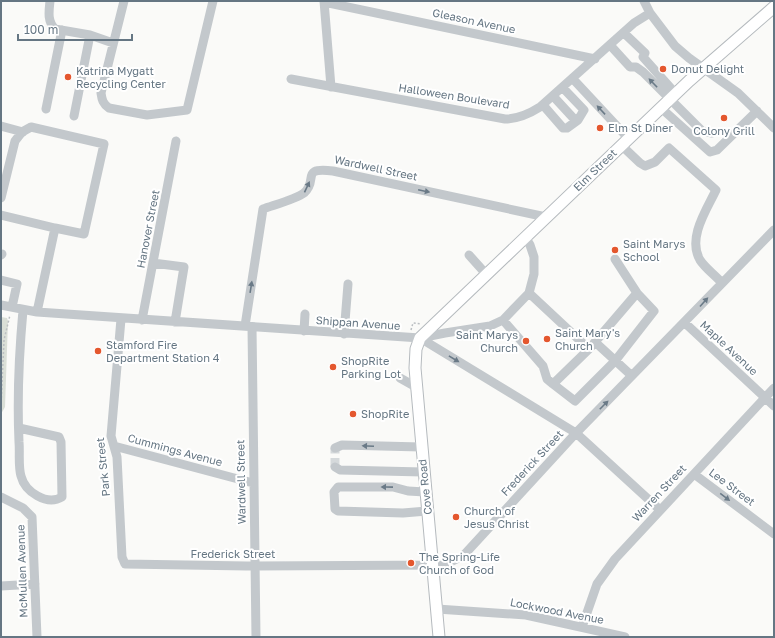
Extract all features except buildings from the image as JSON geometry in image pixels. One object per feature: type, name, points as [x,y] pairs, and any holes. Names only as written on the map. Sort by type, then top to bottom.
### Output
[{"type":"main road","name":"Elm Street","points":[[420,338],[625,141],[704,68],[774,7]]},
{"type":"main road","name":"Cove Road","points":[[420,338],[416,349],[416,387],[439,637]]},
{"type":"street","points":[[50,1],[49,18],[51,25],[55,29],[90,35],[113,43]]},
{"type":"street","points":[[124,1],[101,93],[104,105],[109,108],[147,115],[187,110],[214,1]]},
{"type":"street","points":[[324,1],[331,87]]},
{"type":"street","name":"Gleason Avenue","points":[[324,1],[594,59]]},
{"type":"street","points":[[644,1],[650,13],[675,46],[689,58],[738,93],[774,128]]},
{"type":"street","name":"Halloween Boulevard","points":[[291,80],[505,119],[523,116],[543,105],[610,45],[650,13]]},
{"type":"street","points":[[46,109],[62,30]]},
{"type":"street","points":[[624,33],[644,53],[643,57],[673,97],[702,131],[712,133]]},
{"type":"street","points":[[74,116],[90,35]]},
{"type":"street","points":[[610,45],[630,67],[636,67],[673,97]]},
{"type":"street","points":[[573,79],[625,141],[640,164],[645,166],[655,162],[669,148],[716,190],[696,233],[696,248],[700,259],[721,282]]},
{"type":"street","points":[[543,105],[563,128],[567,128],[576,121],[584,110],[563,88]]},
{"type":"street","points":[[552,96],[576,121]]},
{"type":"street","points":[[661,108],[710,152],[717,150],[757,111]]},
{"type":"street","points":[[1,126],[23,132]]},
{"type":"street","points":[[1,198],[15,141],[23,132],[31,127],[104,144],[84,234],[1,215]]},
{"type":"street","name":"Hanover Street","points":[[142,320],[176,142]]},
{"type":"street","name":"Wardwell Street","points":[[256,637],[248,326],[263,209],[304,193],[309,187],[310,176],[314,171],[320,169],[546,217]]},
{"type":"street","points":[[37,312],[55,228]]},
{"type":"street","name":"Frederick Street","points":[[125,564],[433,567],[444,565],[463,556],[576,433],[685,323],[721,282],[774,230]]},
{"type":"street","points":[[420,338],[490,326],[503,320],[529,293],[534,274],[534,257],[525,237]]},
{"type":"street","points":[[469,255],[486,274]]},
{"type":"street","points":[[503,320],[543,366],[548,379],[575,401],[615,361],[654,311],[637,293],[615,259]]},
{"type":"street","points":[[153,263],[184,267],[174,322]]},
{"type":"street","points":[[1,280],[17,284],[12,308]]},
{"type":"street","points":[[344,334],[348,284]]},
{"type":"street","points":[[529,293],[632,376]]},
{"type":"street","points":[[553,384],[592,345],[637,293]]},
{"type":"street","name":"Shippan Avenue","points":[[1,305],[37,312],[121,319],[420,338],[576,433],[660,509]]},
{"type":"street","points":[[19,428],[59,437],[61,442],[62,497],[48,500],[38,497],[27,487],[21,476],[19,428],[20,352],[23,310]]},
{"type":"street","points":[[304,314],[304,331]]},
{"type":"street","name":"Park Street","points":[[121,319],[111,436],[117,457],[122,557],[125,564]]},
{"type":"street","name":"Maple Avenue","points":[[685,323],[774,406]]},
{"type":"street","points":[[400,378],[416,387]]},
{"type":"street","name":"Warren Street","points":[[582,627],[597,584],[615,559],[774,388]]},
{"type":"street","points":[[335,448],[342,445],[421,447]]},
{"type":"street","name":"Cummings Avenue","points":[[114,446],[253,483]]},
{"type":"street","points":[[335,466],[340,470],[423,472]]},
{"type":"street","name":"Lee Street","points":[[694,474],[774,534]]},
{"type":"street","points":[[425,492],[408,491],[393,487],[338,487],[334,492],[335,509],[338,511],[403,513],[427,511]]},
{"type":"street","name":"McMullen Avenue","points":[[1,497],[24,508],[32,517],[37,637]]},
{"type":"street","points":[[1,586],[35,584]]},
{"type":"street","name":"Lockwood Avenue","points":[[437,609],[526,615],[625,637]]},
{"type":"path","points":[[1,406],[4,340],[12,308]]},
{"type":"shaded area","points":[[1,317],[7,318],[8,321],[5,407],[1,414]]},
{"type":"tunnel","points":[[335,448],[335,467]]},
{"type":"place","name":"Donut Delight","points":[[663,69]]},
{"type":"place","name":"Katrina Mygatt Recycling Center","points":[[68,77]]},
{"type":"place","name":"Colony Grill","points":[[724,118]]},
{"type":"place","name":"Elm St Diner","points":[[600,128]]},
{"type":"place","name":"Saint Marys School","points":[[615,250]]},
{"type":"place","name":"Saint Mary's Church","points":[[547,339]]},
{"type":"place","name":"Saint Marys Church","points":[[526,341]]},
{"type":"place","name":"Stamford Fire Department Station 4","points":[[98,351]]},
{"type":"place","name":"ShopRite Parking Lot","points":[[333,367]]},
{"type":"place","name":"ShopRite","points":[[353,414]]},
{"type":"place","name":"Church of Jesus Christ","points":[[456,517]]},
{"type":"place","name":"The Spring-Life Church of God","points":[[411,563]]}]
